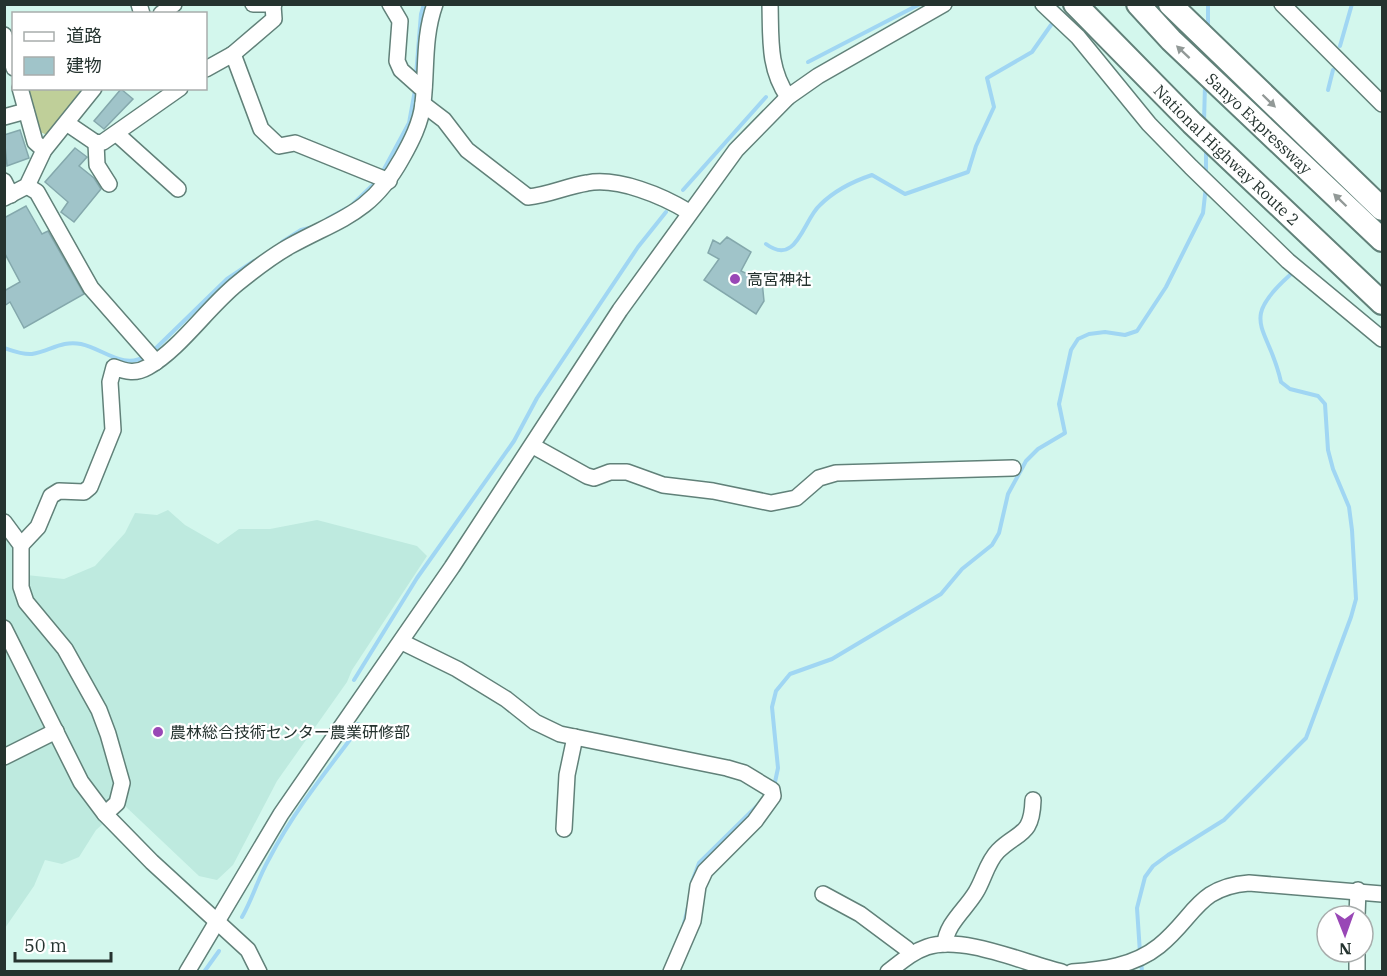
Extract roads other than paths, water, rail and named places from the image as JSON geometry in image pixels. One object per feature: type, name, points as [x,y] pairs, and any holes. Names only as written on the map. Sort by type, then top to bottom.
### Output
[{"type":"highway","name":"National Highway Route 2","points":[[1075,4],[1192,123],[1383,303]]},
{"type":"highway","name":"Sanyo Expressway","points":[[1138,4],[1226,92],[1383,240]]},
{"type":"highway","name":"Sanyo Expressway","points":[[1170,4],[1383,209]]},
{"type":"street","points":[[207,68],[233,54],[274,19],[274,5],[253,4]]},
{"type":"street","points":[[390,4],[400,21],[397,60],[401,70],[420,87],[424,87]]},
{"type":"street","points":[[21,545],[38,527],[51,496],[59,491],[84,492],[90,487],[113,430],[110,382],[114,367],[128,372],[139,372],[156,362],[236,285],[290,246],[331,227],[371,201],[389,181],[414,135],[423,104],[425,37],[435,4]]},
{"type":"street","points":[[770,4],[772,64],[776,77],[788,97]]},
{"type":"street","points":[[187,972],[281,814],[402,642],[533,446],[620,310],[736,150],[788,97],[818,76],[944,4]]},
{"type":"street","points":[[1043,4],[1077,37],[1149,124],[1191,167],[1288,261],[1383,339]]},
{"type":"street","points":[[1282,4],[1383,104]]},
{"type":"street","points":[[4,35],[12,61]]},
{"type":"street","points":[[233,54],[261,129],[279,146],[296,143],[389,181]]},
{"type":"street","points":[[21,90],[35,142],[44,150]]},
{"type":"street","points":[[27,186],[44,150],[68,124],[93,90]]},
{"type":"street","points":[[96,143],[117,134],[177,90]]},
{"type":"street","points":[[423,104],[444,120],[467,150],[528,197],[546,195],[589,182],[622,182],[689,212]]},
{"type":"street","points":[[4,117],[26,111]]},
{"type":"street","points":[[68,124],[96,143]]},
{"type":"street","points":[[117,134],[178,189]]},
{"type":"street","points":[[96,143],[97,165],[109,184]]},
{"type":"street","points":[[7,191],[27,186],[38,192],[91,288],[156,362]]},
{"type":"street","points":[[533,446],[594,478],[610,472],[627,472],[663,485],[713,490],[771,503],[796,498],[819,478],[836,473],[1013,468]]},
{"type":"street","points":[[4,522],[21,545],[21,587],[26,602],[59,641],[99,710],[122,774],[117,803],[105,814]]},
{"type":"street","points":[[4,628],[81,782],[105,814],[152,862],[248,950],[260,972]]},
{"type":"street","points":[[402,642],[457,669],[506,699],[548,729],[575,737],[727,768],[744,773],[772,790],[773,796],[755,821],[705,871],[698,886],[691,928],[671,972]]},
{"type":"street","points":[[4,757],[56,731]]},
{"type":"street","points":[[564,829],[567,775],[575,737]]},
{"type":"street","points":[[945,944],[945,933],[976,892],[992,859],[999,850],[1020,836],[1027,827],[1033,813],[1033,800]]},
{"type":"street","points":[[1072,972],[1104,970],[1148,952],[1174,932],[1214,890],[1229,885],[1249,883],[1358,890],[1383,894]]},
{"type":"street","points":[[1357,904],[1358,890]]},
{"type":"street","points":[[823,894],[860,914],[910,954]]},
{"type":"street","points":[[888,972],[910,954],[945,944],[992,950],[1027,964],[1062,972]]},
{"type":"waterway","points":[[416,76],[421,14],[424,4]]},
{"type":"waterway","points":[[808,62],[920,4]]},
{"type":"waterway","points":[[1208,4],[1208,29]]},
{"type":"waterway","points":[[1340,46],[1352,4]]},
{"type":"waterway","points":[[766,244],[777,250],[785,250],[792,246],[820,205],[844,187],[872,175],[905,194],[968,172],[976,146],[994,107],[987,78],[1032,52],[1051,25]]},
{"type":"waterway","points":[[1328,90],[1333,70]]},
{"type":"waterway","points":[[1204,122],[1205,85]]},
{"type":"waterway","points":[[382,173],[409,123],[415,90]]},
{"type":"waterway","points":[[683,190],[766,97]]},
{"type":"waterway","points":[[1206,147],[1206,176]]},
{"type":"waterway","points":[[353,204],[378,180]]},
{"type":"waterway","points":[[775,782],[778,768],[772,707],[776,691],[790,674],[832,659],[941,594],[962,569],[992,545],[999,533],[1008,494],[1026,461],[1038,449],[1065,433],[1059,404],[1071,350],[1078,339],[1089,334],[1105,332],[1125,335],[1137,331],[1166,287],[1203,213],[1206,186]]},
{"type":"waterway","points":[[327,219],[347,208]]},
{"type":"waterway","points":[[354,680],[417,578],[514,441],[537,398],[638,247],[666,212]]},
{"type":"waterway","points":[[282,242],[301,230],[313,227]]},
{"type":"waterway","points":[[152,352],[227,279],[254,261]]},
{"type":"waterway","points":[[1140,953],[1137,908],[1145,877],[1153,866],[1168,855],[1224,820],[1306,738],[1356,599],[1349,507],[1333,469],[1328,450],[1325,404],[1318,396],[1290,389],[1281,382],[1261,325],[1261,315],[1265,304],[1290,275]]},
{"type":"waterway","points":[[4,348],[32,354],[74,343],[121,360],[138,360],[146,356]]},
{"type":"waterway","points":[[242,917],[278,842],[309,794],[355,733],[358,724]]},
{"type":"waterway","points":[[692,882],[699,863],[758,805]]},
{"type":"waterway","points":[[684,924],[688,907]]},
{"type":"waterway","points":[[204,972],[219,951]]},
{"type":"waterway","points":[[1141,960],[1142,972]]},
{"type":"place","name":"高宮神社","points":[[735,279]]},
{"type":"place","name":"農林総合技術センター農業研修部","points":[[158,732]]}]
